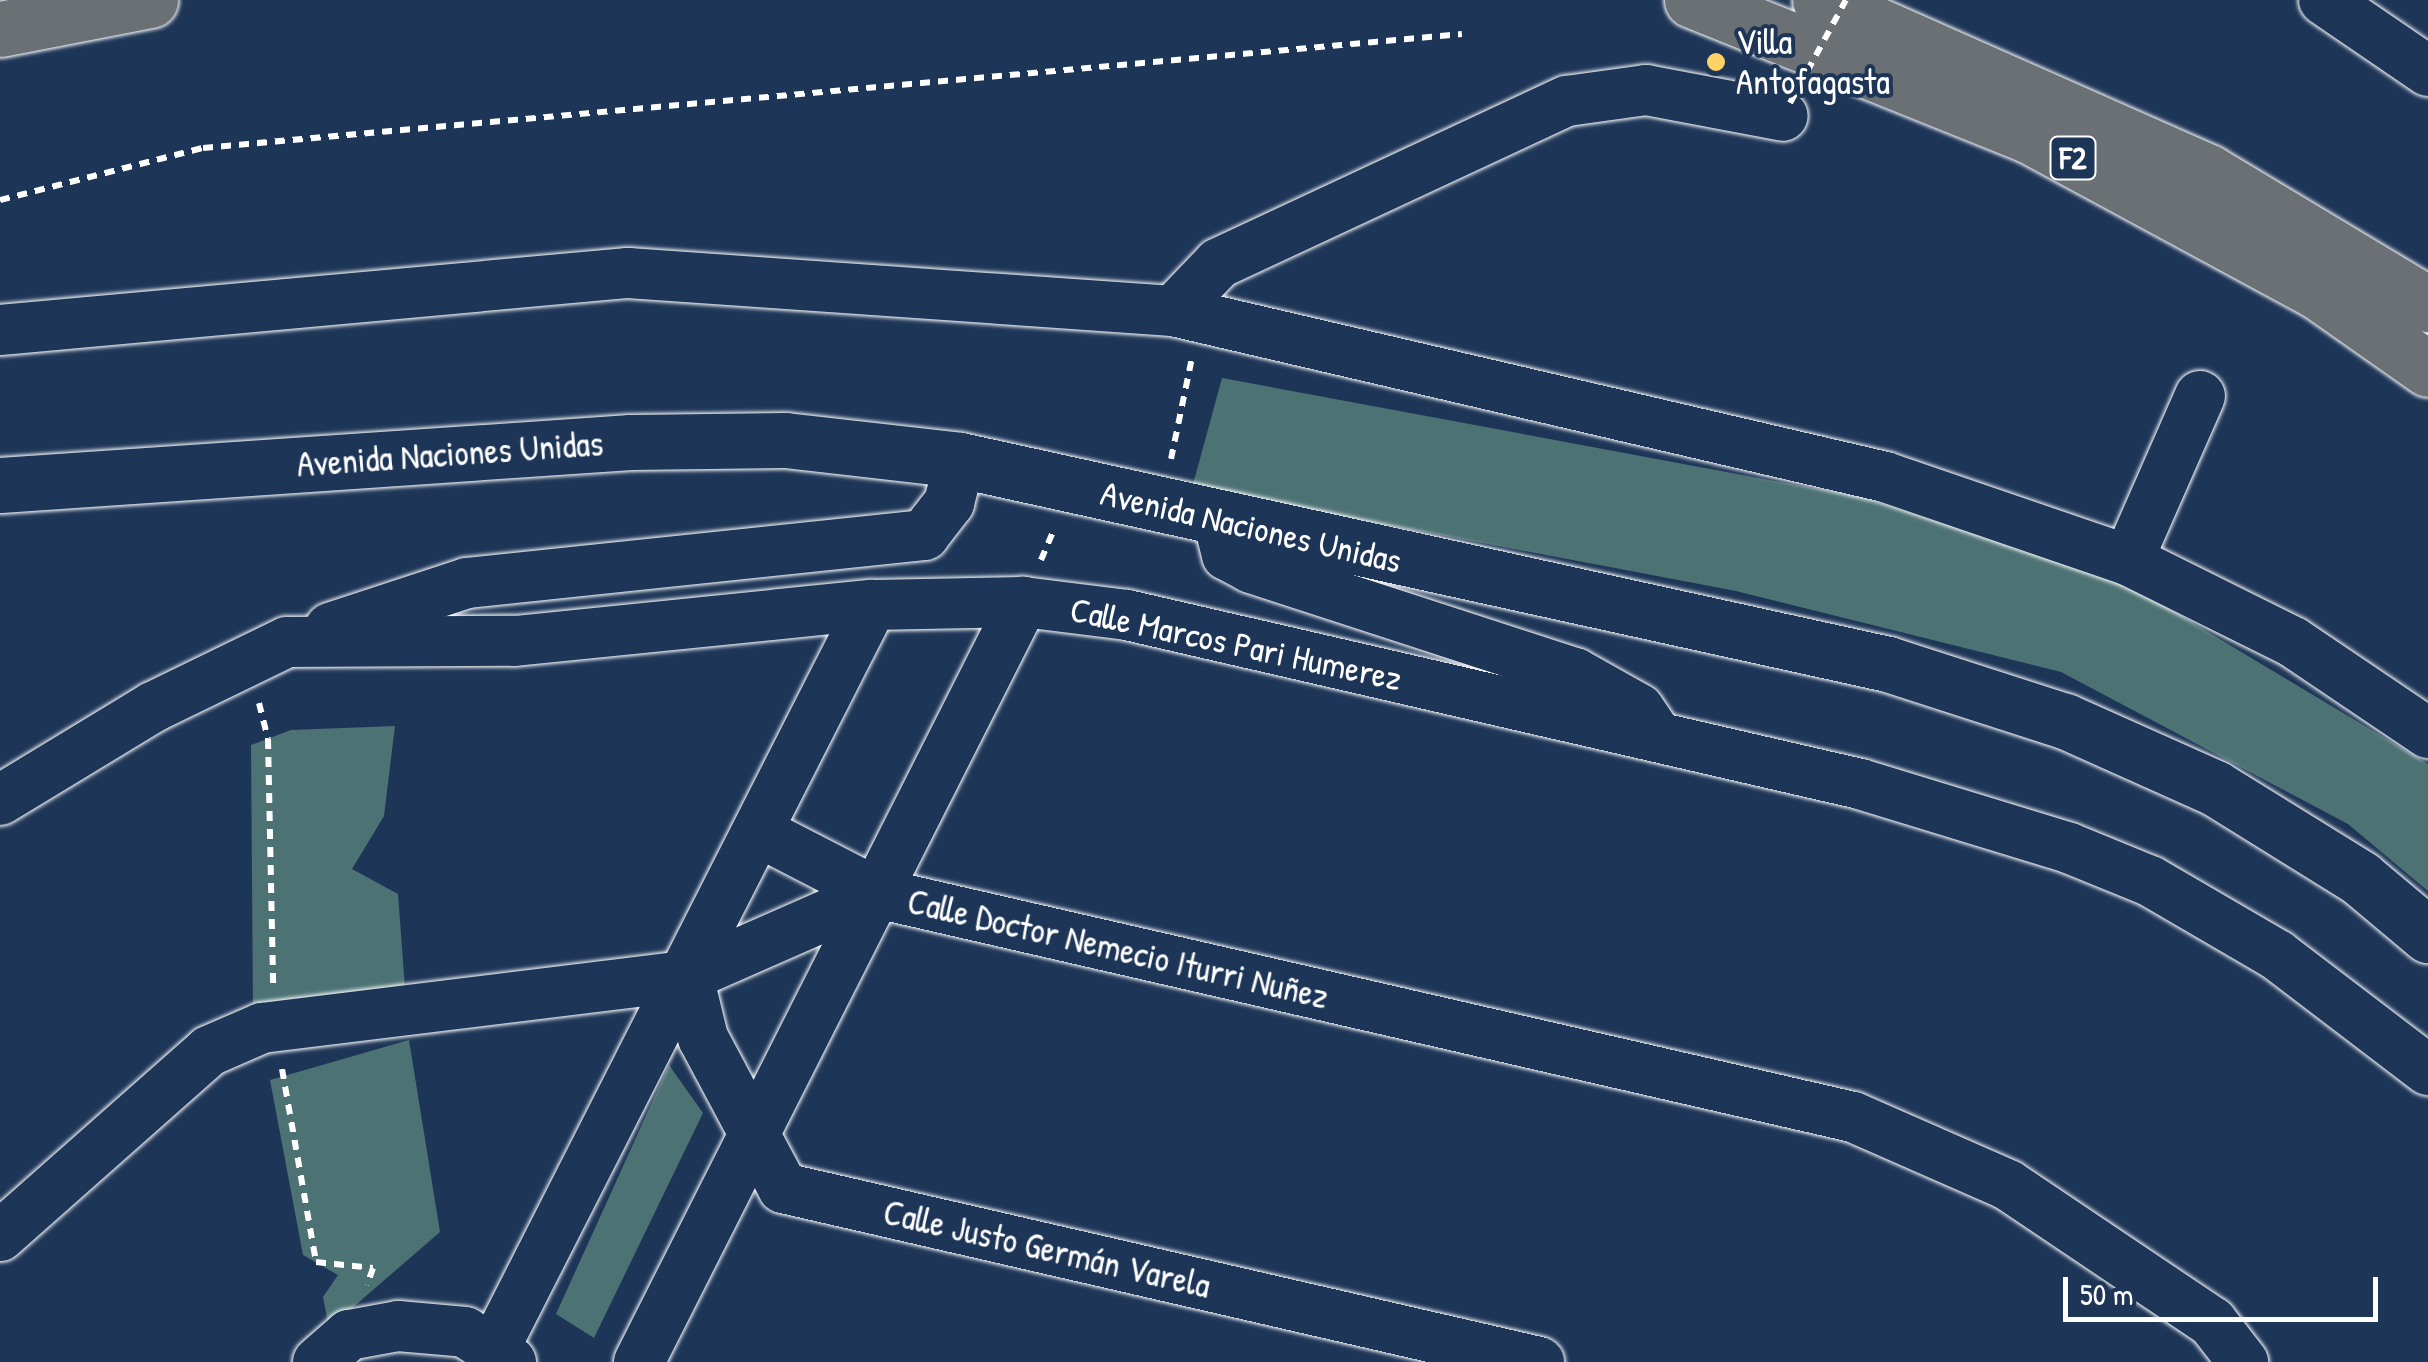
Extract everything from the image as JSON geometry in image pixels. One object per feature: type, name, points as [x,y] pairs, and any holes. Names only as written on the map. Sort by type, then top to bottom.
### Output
[{"type":"highway","points":[[0,29],[150,0]]},
{"type":"highway","name":"F2","points":[[1692,0],[2030,136],[2320,294],[2428,369]]},
{"type":"highway","name":"F2","points":[[1820,0],[2208,172],[2428,304]]},
{"type":"street","points":[[2324,0],[2428,71]]},
{"type":"street","points":[[1186,314],[1220,262],[1568,101],[1646,90],[1787,110]]},
{"type":"street","points":[[0,330],[628,273],[1186,314],[1885,477],[2128,560],[2292,642],[2428,734]]},
{"type":"street","points":[[2128,560],[2200,396]]},
{"type":"street","name":"Avenida Naciones Unidas","points":[[0,485],[631,442],[784,440],[960,460],[1219,523],[1888,664],[2066,721],[2215,788],[2360,878],[2428,935]]},
{"type":"street","points":[[288,642],[468,584],[924,534],[948,503],[960,460]]},
{"type":"street","points":[[1219,523],[1226,555],[1251,568],[1574,673],[1639,709],[1658,737]]},
{"type":"street","points":[[640,1362],[1023,602]]},
{"type":"street","name":"Calle Marcos Pari Humerez","points":[[0,800],[153,707],[288,642],[514,641],[872,605],[1023,602],[1128,615],[1860,784],[2150,881],[2277,955],[2428,1070]]},
{"type":"street","points":[[318,1362],[349,1335],[398,1326],[465,1332],[503,1354],[872,605]]},
{"type":"street","points":[[761,833],[877,893]]},
{"type":"street","name":"Calle Doctor Nemecio Iturri Nuñez","points":[[0,1236],[209,1051],[262,1028],[688,976],[877,893],[1853,1117],[2008,1184],[2212,1322],[2243,1362]]},
{"type":"street","name":"Calle Justo Germán Varela","points":[[688,976],[703,1038],[752,1141],[783,1188],[1539,1362]]},
{"type":"path","points":[[1787,110],[1846,0]]},
{"type":"path","points":[[0,200],[203,148],[1462,34]]},
{"type":"path","points":[[1162,509],[1186,314]]},
{"type":"path","points":[[1023,602],[1073,487]]},
{"type":"green space","points":[[1222,378],[1861,497],[2128,584],[2428,764],[2428,891],[2348,824],[2061,672],[1736,591],[1192,488]]},
{"type":"green space","points":[[395,726],[384,816],[352,869],[398,894],[405,988],[253,1016],[251,745],[291,730]]},
{"type":"green space","points":[[409,1040],[440,1232],[329,1328],[323,1297],[338,1275],[303,1255],[270,1080]]},
{"type":"green space","points":[[669,1065],[703,1113],[594,1338],[556,1314]]},
{"type":"place","name":"Villa Antofagasta","points":[[1716,62]]}]
